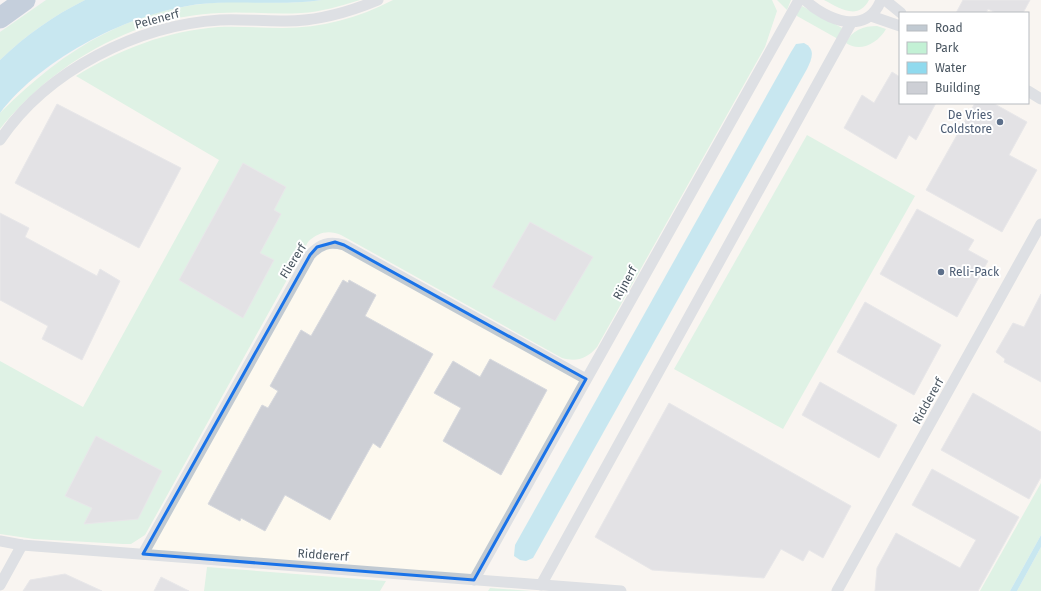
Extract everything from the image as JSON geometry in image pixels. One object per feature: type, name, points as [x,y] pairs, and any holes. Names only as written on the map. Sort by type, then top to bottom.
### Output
[{"type":"highway","points":[[0,18],[25,0]]},
{"type":"street","name":"Pelenerf","points":[[0,140],[35,101],[72,70],[114,47],[134,39],[153,32],[196,22],[240,19],[281,21],[321,18],[340,14],[378,0]]},
{"type":"street","name":"Rijnerf","points":[[474,580],[799,0]]},
{"type":"street","points":[[805,0],[839,20],[851,23],[871,16],[881,0]]},
{"type":"street","points":[[885,0],[900,12]]},
{"type":"street","points":[[871,16],[899,26]]},
{"type":"street","points":[[541,585],[851,23]]},
{"type":"street","points":[[1029,92],[1041,99]]},
{"type":"street","name":"Riddererf","points":[[837,591],[1041,224]]},
{"type":"street","name":"Fliererf","points":[[143,554],[310,255],[317,246],[334,242],[344,245],[586,379]]},
{"type":"street","points":[[0,542],[22,545],[0,585]]},
{"type":"street","name":"Riddererf","points":[[22,545],[621,591]]},
{"type":"highlighted area","points":[[335,242],[344,245],[586,379],[474,580],[143,554],[310,255],[317,247]]},
{"type":"shaded area","points":[[183,0],[1041,0],[1041,540],[1013,591],[0,591],[0,97]]},
{"type":"green space","points":[[46,0],[85,0],[40,27],[0,60],[0,32]]},
{"type":"green space","points":[[322,0],[360,0],[308,12],[280,14],[219,13],[187,16],[126,34],[97,48],[70,64],[21,105],[0,129],[0,113],[26,88],[76,50],[103,34],[131,22],[161,12],[192,5],[225,2],[286,3]]},
{"type":"green space","points":[[393,0],[772,0],[777,11],[765,47],[597,347],[585,357],[572,360],[562,358],[341,235],[328,232],[320,234],[308,242],[145,535],[131,544],[123,544],[34,539],[0,534],[0,361],[83,407],[219,160],[76,76],[127,50],[162,37],[199,29],[218,27],[297,28],[325,24],[353,17]]},
{"type":"green space","points":[[777,0],[791,0],[787,10]]},
{"type":"green space","points":[[824,0],[869,0],[865,6],[859,10],[848,11]]},
{"type":"green space","points":[[802,6],[842,28],[838,39],[797,16],[796,14]]},
{"type":"green space","points":[[877,26],[886,29],[874,42],[863,47],[851,46],[846,43],[851,35],[858,30]]},
{"type":"green space","points":[[807,135],[915,196],[783,429],[674,369]]},
{"type":"green space","points":[[1041,483],[1041,535],[1010,591],[980,591]]},
{"type":"green space","points":[[1041,547],[1041,591],[1017,591]]},
{"type":"green space","points":[[207,567],[386,581],[380,591],[204,591]]},
{"type":"green space","points":[[490,588],[531,591],[488,591]]},
{"type":"water","points":[[85,0],[322,0],[292,3],[201,4],[174,9],[146,17],[118,27],[90,40],[64,56],[40,73],[18,93],[0,113],[0,60],[40,27]]},
{"type":"water","points":[[804,43],[808,45],[812,51],[807,69],[533,558],[526,561],[520,560],[514,556],[515,545],[791,52],[796,44]]},
{"type":"water","points":[[1041,535],[1041,547],[1017,591],[1010,591]]},
{"type":"building","points":[[963,0],[1030,0],[1024,12],[994,12],[988,9],[986,12],[957,12]]},
{"type":"building","points":[[892,72],[899,76],[899,104],[935,104],[916,140],[909,135],[896,159],[844,128],[862,95],[874,103]]},
{"type":"building","points":[[57,104],[181,168],[139,248],[15,183]]},
{"type":"building","points":[[974,104],[995,104],[1027,122],[1009,155],[1037,170],[1002,232],[926,190]]},
{"type":"building","points":[[243,163],[286,187],[274,210],[281,214],[260,253],[274,260],[243,318],[179,280]]},
{"type":"building","points":[[917,209],[974,240],[968,250],[988,261],[957,317],[880,274]]},
{"type":"building","points":[[0,213],[29,228],[25,237],[97,276],[100,269],[120,281],[82,360],[42,339],[48,326],[0,300]]},
{"type":"building","points":[[530,222],[593,257],[555,321],[492,287]]},
{"type":"building","points":[[343,280],[348,283],[349,280],[376,295],[365,316],[433,354],[380,448],[373,443],[330,520],[285,495],[265,531],[241,518],[240,521],[208,504],[262,405],[268,408],[278,391],[270,386],[301,330],[311,336]]},
{"type":"building","points":[[1041,294],[1041,382],[1004,362],[1005,359],[996,352],[1013,323],[1024,327]]},
{"type":"building","points":[[865,302],[941,345],[914,395],[837,352]]},
{"type":"building","points":[[490,359],[547,390],[501,475],[443,441],[461,408],[434,393],[453,361],[480,377]]},
{"type":"building","points":[[820,382],[897,425],[879,458],[802,415]]},
{"type":"building","points":[[973,393],[1041,432],[1041,477],[1029,499],[941,450]]},
{"type":"building","points":[[669,403],[851,506],[823,558],[809,550],[803,561],[781,549],[764,578],[652,570],[595,537]]},
{"type":"building","points":[[96,436],[162,471],[138,519],[84,524],[92,508],[65,496]]},
{"type":"building","points":[[932,469],[1019,517],[978,591],[875,591],[877,568],[896,533],[960,568],[976,540],[912,505]]},
{"type":"building","points":[[65,574],[102,591],[23,591],[30,580]]},
{"type":"building","points":[[161,577],[189,591],[154,591]]},
{"type":"place","name":"De Vries Coldstore","points":[[1000,122]]},
{"type":"place","name":"Reli-Pack","points":[[941,272]]}]
